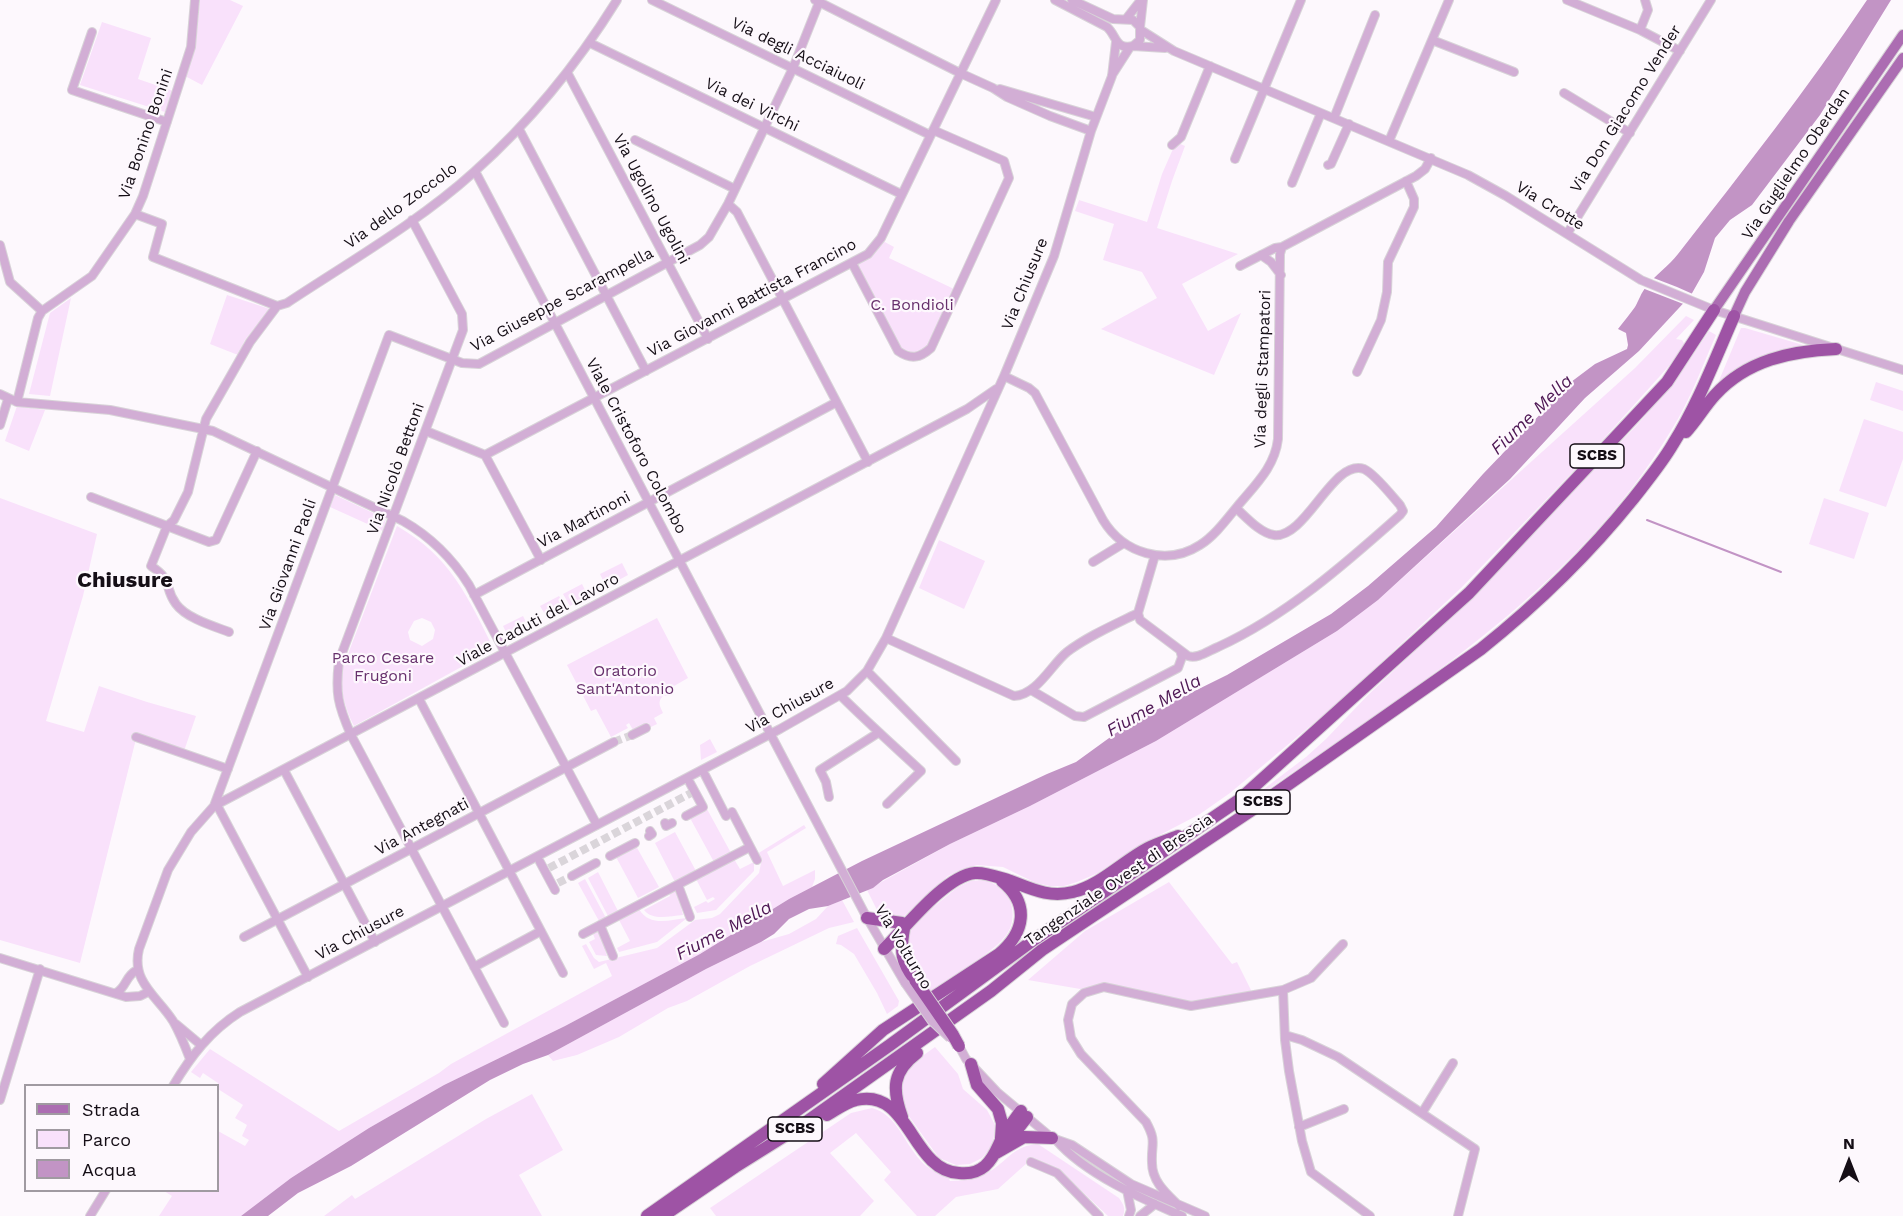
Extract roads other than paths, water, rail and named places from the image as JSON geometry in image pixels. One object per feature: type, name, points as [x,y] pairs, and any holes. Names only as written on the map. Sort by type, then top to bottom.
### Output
[{"type":"highway","name":"Tangenziale Ovest di Brescia","points":[[647,1216],[890,1045],[1035,939],[1239,800],[1469,593],[1667,382],[1714,310]]},
{"type":"highway","name":"Tangenziale Ovest di Brescia","points":[[663,1216],[802,1125],[991,991],[1042,950],[1249,812],[1480,650],[1513,623],[1567,573],[1616,520],[1673,445],[1696,404],[1734,316]]},
{"type":"highway","points":[[1673,445],[1695,423],[1714,396],[1741,374],[1762,362],[1784,355],[1805,350],[1836,349]]},
{"type":"highway","points":[[881,945],[947,887],[967,875],[978,873],[1041,893],[1072,892],[1091,884],[1148,848],[1204,825]]},
{"type":"highway","points":[[799,1108],[883,1030],[999,954],[1011,943],[1019,931],[1020,907],[1013,892],[998,878]]},
{"type":"highway","points":[[867,917],[903,926]]},
{"type":"highway","points":[[903,926],[902,956],[910,982],[953,1035],[958,1046]]},
{"type":"highway","points":[[903,1121],[896,1095],[901,1067],[1023,975],[1042,950]]},
{"type":"highway","points":[[971,1064],[976,1085],[998,1109],[1002,1123],[1003,1143]]},
{"type":"highway","points":[[735,1167],[771,1150],[855,1100],[869,1099],[882,1102],[903,1121],[936,1164],[950,1172],[974,1172],[987,1164],[1024,1114]]},
{"type":"highway","points":[[1003,1143],[1024,1137],[1054,1139]]},
{"type":"main road","name":"Via Guglielmo Oberdan","points":[[1714,310],[1903,35]]},
{"type":"main road","name":"Via Guglielmo Oberdan","points":[[1734,316],[1745,292],[1789,221],[1903,58]]},
{"type":"street","name":"Via Bonino Bonini","points":[[42,311],[92,276],[135,214],[168,122],[191,47],[195,0]]},
{"type":"street","name":"Via dello Zoccolo","points":[[229,632],[196,620],[176,604],[164,575],[151,566],[168,526],[174,520],[188,492],[206,419],[250,342],[278,306],[287,303],[412,220],[475,171],[519,129],[567,72],[590,43],[617,0]]},
{"type":"street","name":"Via degli Acciaiuoli","points":[[652,0],[932,132],[1004,161],[1009,178],[1002,197],[931,348],[923,355],[915,358],[906,357],[898,351],[852,263]]},
{"type":"street","name":"Via Giovanni Battista Francino","points":[[485,455],[868,254],[881,237],[996,0]]},
{"type":"street","points":[[1055,0],[1095,20],[1113,33]]},
{"type":"street","points":[[1072,0],[1108,17],[1136,22],[1141,29]]},
{"type":"street","points":[[1142,0],[1140,40],[1131,47],[1122,47],[1116,42],[1113,33],[1115,26],[1142,0]]},
{"type":"street","points":[[1235,159],[1301,0]]},
{"type":"street","points":[[1389,141],[1449,0]]},
{"type":"street","points":[[1568,0],[1640,30],[1680,51]]},
{"type":"street","points":[[1640,30],[1648,10],[1645,0]]},
{"type":"street","name":"Via Don Giacomo Vender","points":[[1567,234],[1711,0]]},
{"type":"street","points":[[818,1],[1038,112],[1091,131]]},
{"type":"street","name":"Via Giuseppe Scarampella","points":[[389,335],[462,363],[479,364],[668,262],[709,237],[728,204],[793,68],[818,1]]},
{"type":"street","points":[[1334,118],[1376,15]]},
{"type":"street","name":"Via Crotte","points":[[1141,29],[1174,51]]},
{"type":"street","points":[[92,32],[72,90],[168,122]]},
{"type":"street","points":[[1432,40],[1514,72]]},
{"type":"street","name":"Via Chiusure","points":[[1112,76],[1116,42]]},
{"type":"street","name":"Via dei Virchi","points":[[590,43],[901,194]]},
{"type":"street","name":"Via Crotte","points":[[1131,47],[1152,46],[1174,51],[1431,158],[1485,184],[1641,280],[1700,305],[1903,370]]},
{"type":"street","name":"Via Chiusure","points":[[174,1084],[201,1045],[232,1018],[841,696],[867,671],[886,638],[1004,376],[1054,256],[1096,117],[1112,76],[1131,47]]},
{"type":"street","points":[[1172,145],[1181,136],[1210,66]]},
{"type":"street","name":"Via Ugolino Ugolini","points":[[567,72],[708,339]]},
{"type":"street","points":[[993,88],[1096,117]]},
{"type":"street","points":[[1564,93],[1630,133]]},
{"type":"street","points":[[1292,183],[1321,113]]},
{"type":"street","points":[[1331,165],[1349,124]]},
{"type":"street","points":[[519,129],[646,372]]},
{"type":"street","points":[[635,140],[735,189]]},
{"type":"street","points":[[1240,266],[1275,248],[1282,247],[1406,182],[1422,171],[1431,158]]},
{"type":"street","name":"Viale Cristoforo Colombo","points":[[475,171],[771,734]]},
{"type":"street","points":[[1358,372],[1381,320],[1387,292],[1388,262],[1414,207],[1414,199],[1406,182]]},
{"type":"street","points":[[728,204],[737,212],[868,462]]},
{"type":"street","points":[[135,214],[162,224],[153,257],[278,306]]},
{"type":"street","name":"Via Nicolò Bettoni","points":[[412,220],[462,314],[463,330],[339,661],[337,700],[351,735],[504,1023]]},
{"type":"street","points":[[0,244],[10,282],[42,311],[0,425]]},
{"type":"street","name":"Via degli Stampatori","points":[[1155,555],[1179,554],[1196,548],[1210,537],[1267,470],[1277,445],[1280,254],[1282,247]]},
{"type":"street","name":"Via degli Stampatori","points":[[1261,255],[1268,259],[1281,275]]},
{"type":"street","name":"Via Giovanni Paoli","points":[[216,806],[389,335]]},
{"type":"street","points":[[1004,376],[1035,393],[1103,520],[1113,533],[1124,543],[1137,550],[1155,555],[1137,613],[1140,620],[1188,656],[1197,657],[1229,642],[1279,613],[1371,541],[1402,511],[1400,505],[1371,474],[1358,468],[1342,475],[1295,526],[1280,534],[1266,532],[1236,508]]},
{"type":"street","name":"Viale Caduti del Lavoro","points":[[968,410],[1000,385]]},
{"type":"street","points":[[9,398],[110,410],[204,428],[219,433],[412,526],[437,545],[458,568],[597,825]]},
{"type":"street","name":"Via Martinoni","points":[[474,595],[836,403]]},
{"type":"street","name":"Viale Caduti del Lavoro","points":[[138,970],[139,949],[168,870],[192,832],[216,806],[968,410],[979,406],[990,406]]},
{"type":"street","points":[[426,430],[485,455],[542,560]]},
{"type":"street","points":[[91,496],[209,542],[216,540],[257,451]]},
{"type":"street","points":[[1093,562],[1124,543]]},
{"type":"street","points":[[886,638],[1014,696],[1022,696],[1031,690],[1067,652],[1137,613]]},
{"type":"street","points":[[1031,690],[1075,716],[1083,717],[1178,668],[1182,657],[1179,649]]},
{"type":"street","points":[[867,671],[956,761]]},
{"type":"street","points":[[841,696],[921,771],[887,804]]},
{"type":"street","points":[[420,699],[563,973]]},
{"type":"street","points":[[632,735],[646,728]]},
{"type":"street","points":[[829,796],[820,770],[878,733]]},
{"type":"street","name":"Via Volturno","points":[[771,734],[881,945],[910,982]]},
{"type":"street","points":[[136,738],[228,769]]},
{"type":"street","name":"Via Antegnati","points":[[244,937],[614,742]]},
{"type":"street","points":[[284,770],[375,942]]},
{"type":"street","points":[[705,775],[727,815],[757,860]]},
{"type":"street","points":[[687,816],[703,807],[693,788]]},
{"type":"street","points":[[216,806],[308,977]]},
{"type":"street","points":[[610,856],[635,843]]},
{"type":"street","points":[[583,934],[750,847]]},
{"type":"street","points":[[572,876],[583,868],[596,864]]},
{"type":"street","points":[[545,867],[555,886]]},
{"type":"street","points":[[678,885],[690,917]]},
{"type":"street","points":[[600,925],[614,956]]},
{"type":"street","points":[[474,967],[541,931]]},
{"type":"street","points":[[1179,1206],[1159,1185],[1151,1165],[1153,1135],[1146,1122],[1082,1054],[1071,1038],[1068,1020],[1072,1004],[1084,993],[1104,987],[1191,1006],[1283,990],[1311,978],[1343,944]]},
{"type":"street","points":[[0,958],[130,997],[148,992]]},
{"type":"street","points":[[0,1100],[40,969]]},
{"type":"street","points":[[116,993],[124,986],[128,976],[138,970],[140,979],[148,992],[173,1022],[201,1045]]},
{"type":"street","points":[[1283,990],[1289,1071],[1299,1127],[1311,1172],[1370,1216]]},
{"type":"street","points":[[173,1022],[190,1059]]},
{"type":"street","points":[[1285,1035],[1302,1040],[1338,1057],[1475,1149],[1458,1216]]},
{"type":"street","points":[[958,1046],[997,1092],[1054,1139],[1067,1154],[1126,1190],[1182,1216]]},
{"type":"street","points":[[1422,1113],[1454,1063]]},
{"type":"street","points":[[1299,1127],[1344,1109]]},
{"type":"street","points":[[1054,1139],[1072,1146],[1131,1184],[1205,1216]]},
{"type":"street","points":[[1032,1162],[1057,1173],[1099,1216]]},
{"type":"street","points":[[1126,1190],[1131,1209],[1130,1216]]},
{"type":"street","points":[[90,1216],[105,1192]]},
{"type":"street","points":[[1140,1216],[1155,1204]]},
{"type":"water","points":[[1867,0],[1891,0],[1820,115],[1752,205],[1730,220],[1715,238],[1704,272],[1691,295],[1639,351],[1585,398],[1510,479],[1378,600],[1337,631],[1156,741],[950,844],[883,880],[873,888],[828,906],[809,909],[789,919],[774,934],[761,942],[706,969],[548,1055],[490,1080],[351,1166],[298,1193],[268,1216],[241,1216],[291,1178],[369,1128],[444,1085],[565,1026],[700,954],[789,899],[862,861],[1076,762],[1146,715],[1227,675],[1331,614],[1368,586],[1436,527],[1571,382],[1595,364],[1627,349],[1626,333],[1618,329],[1635,307],[1644,289],[1674,258],[1751,160]]},
{"type":"waterway","points":[[1647,520],[1781,572]]},
{"type":"tunnel","points":[[614,742],[632,735]]},
{"type":"tunnel","points":[[549,868],[693,792]]},
{"type":"tunnel","points":[[558,883],[572,876]]},
{"type":"district","name":"Chiusure","points":[[125,581]]},
{"type":"park label","name":"C. Bondioli","points":[[912,305]]},
{"type":"park label","name":"Parco Cesare Frugoni","points":[[383,667]]},
{"type":"park label","name":"Oratorio Sant'Antonio","points":[[625,680]]},
{"type":"water label","name":"Fiume Mella","points":[[1532,415]]},
{"type":"water label","name":"Fiume Mella","points":[[1154,706]]},
{"type":"water label","name":"Fiume Mella","points":[[724,931]]}]
